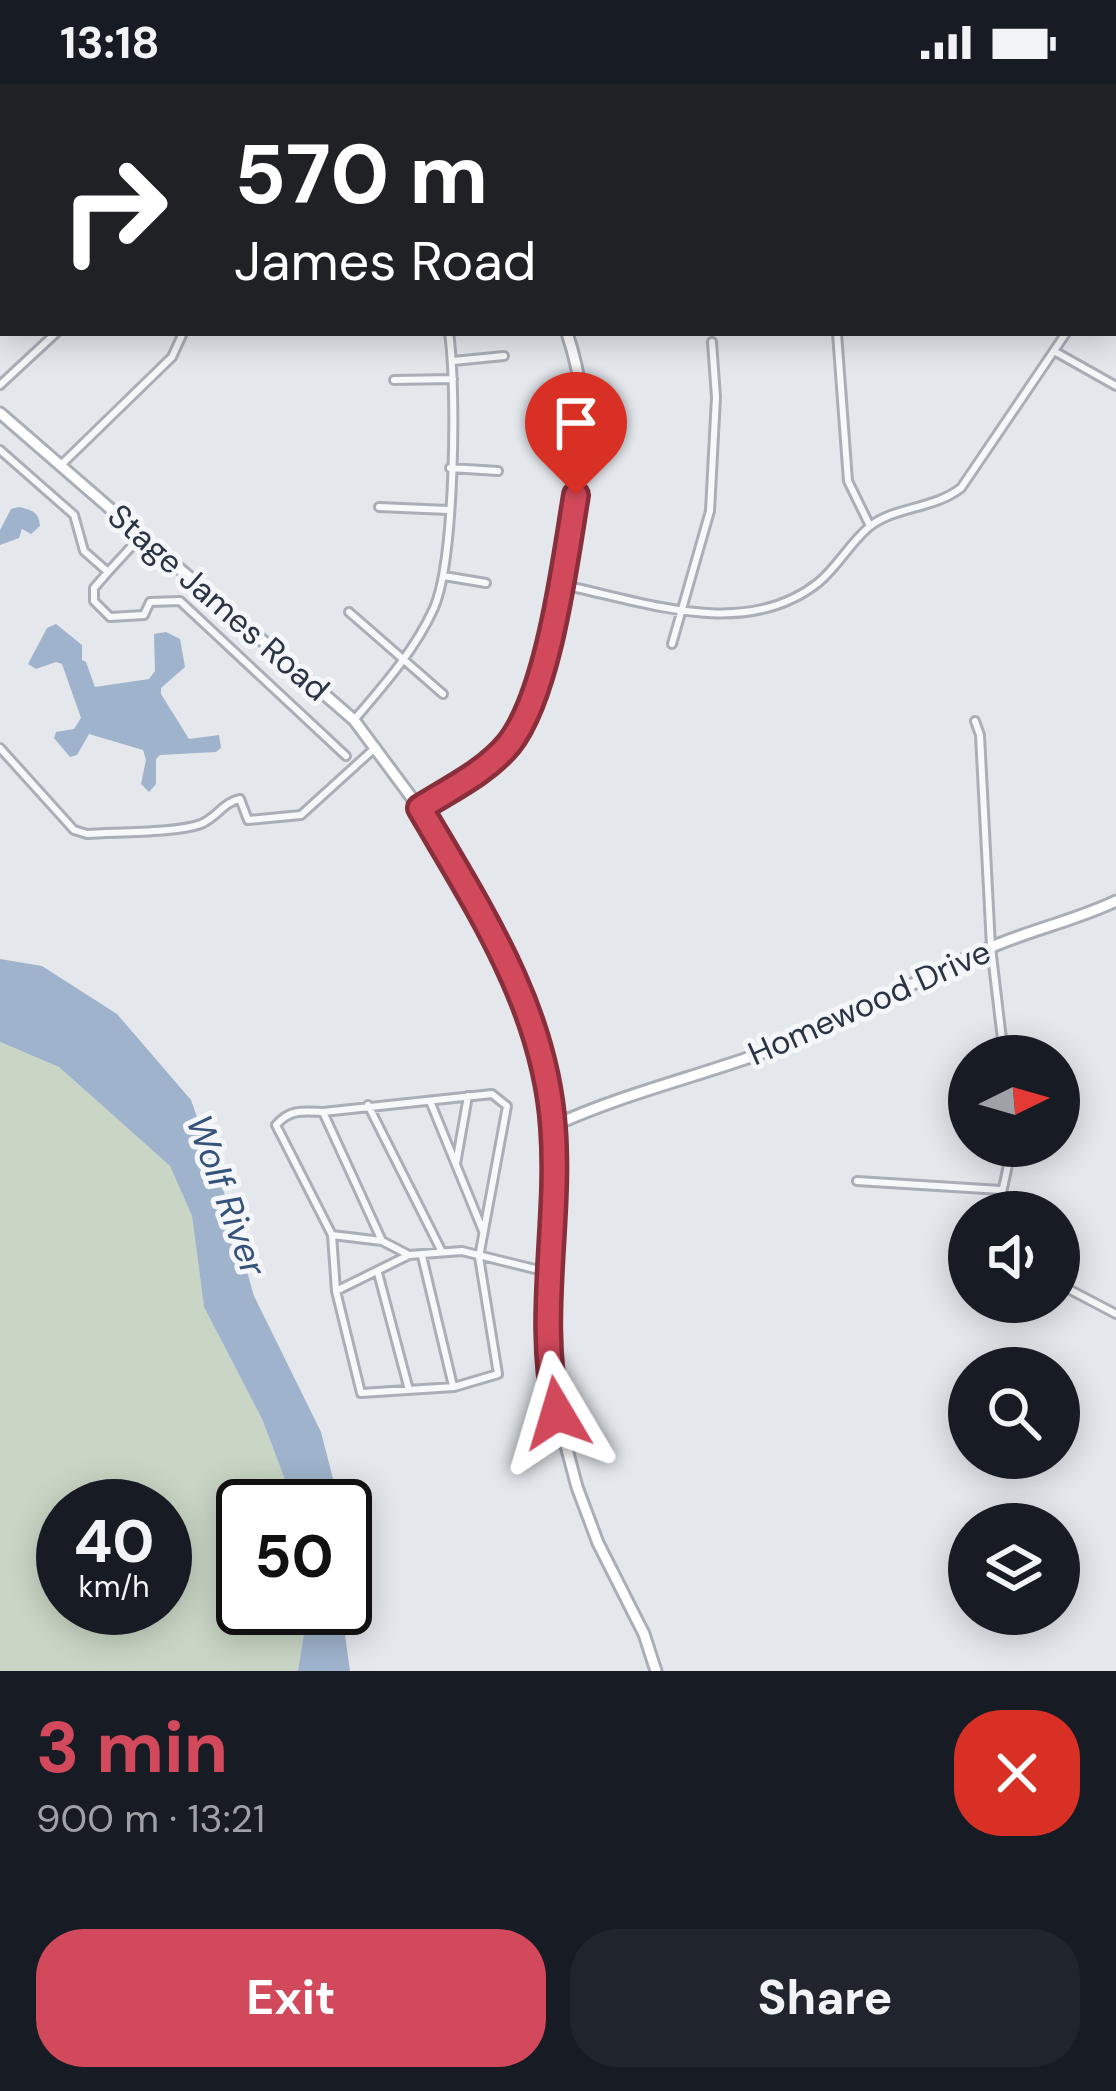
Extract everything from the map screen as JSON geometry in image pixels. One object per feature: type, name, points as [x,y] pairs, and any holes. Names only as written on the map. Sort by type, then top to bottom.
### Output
[{"type":"main road","points":[[420,808],[485,767],[518,732],[538,679],[576,495],[580,389],[568,336]]},
{"type":"main road","name":"Stage James Road","points":[[0,413],[354,720],[420,808],[499,942],[525,1003],[543,1064],[553,1126],[548,1272],[551,1389],[598,1543],[644,1634],[656,1671]]},
{"type":"main road","name":"Homewood Drive","points":[[553,1126],[591,1108],[801,1037],[991,947],[1076,920],[1116,901]]},
{"type":"street","points":[[0,385],[53,336]]},
{"type":"street","points":[[61,465],[172,357],[182,336]]},
{"type":"street","points":[[354,720],[404,660],[434,607],[444,576],[453,380],[449,336]]},
{"type":"street","points":[[837,336],[848,482],[870,526]]},
{"type":"street","points":[[560,584],[715,614],[753,614],[790,601],[821,580],[870,526],[942,502],[961,488],[1064,336]]},
{"type":"street","points":[[672,644],[710,511],[716,397],[712,342]]},
{"type":"street","points":[[1054,351],[1116,386]]},
{"type":"street","points":[[453,361],[504,356]]},
{"type":"street","points":[[394,380],[453,380]]},
{"type":"street","points":[[0,450],[74,514],[84,551],[108,572]]},
{"type":"street","points":[[450,468],[498,471]]},
{"type":"street","points":[[379,507],[448,510]]},
{"type":"street","points":[[142,535],[94,587],[94,601],[110,617],[143,615],[150,602],[180,602],[346,756]]},
{"type":"street","points":[[444,576],[486,583]]},
{"type":"street","points":[[349,612],[443,694]]},
{"type":"street","points":[[975,721],[980,734],[991,947],[1001,1035]]},
{"type":"street","points":[[0,748],[74,830],[87,834],[199,825],[229,801],[240,799],[248,820],[301,815],[376,747]]},
{"type":"street","points":[[492,1094],[507,1106],[478,1257],[498,1374],[454,1387],[361,1393],[336,1292],[332,1234],[276,1125],[295,1111],[430,1101],[492,1094]]},
{"type":"street","points":[[455,1168],[468,1096]]},
{"type":"street","points":[[430,1101],[484,1234]]},
{"type":"street","points":[[368,1105],[442,1253]]},
{"type":"street","points":[[322,1112],[382,1241]]},
{"type":"street","points":[[857,1181],[1001,1190],[1007,1167]]},
{"type":"street","points":[[332,1234],[382,1241],[410,1255],[462,1251],[548,1272]]},
{"type":"street","points":[[336,1292],[410,1255]]},
{"type":"street","points":[[422,1256],[454,1387]]},
{"type":"street","points":[[378,1273],[409,1390]]},
{"type":"street","points":[[1080,1295],[1114,1313],[1116,1302]]},
{"type":"green space","points":[[0,1042],[59,1067],[170,1166],[192,1216],[204,1307],[262,1419],[285,1479],[216,1479],[216,1635],[304,1635],[298,1671],[0,1671]]},
{"type":"water","points":[[11,509],[34,512],[40,526],[31,534],[22,529],[19,538],[0,545],[0,530]]},
{"type":"water","points":[[56,624],[82,645],[82,660],[95,687],[149,679],[155,671],[154,634],[166,632],[180,639],[185,667],[161,688],[161,694],[189,739],[219,735],[221,748],[160,755],[156,784],[149,792],[141,784],[143,750],[89,734],[77,755],[70,757],[54,738],[56,732],[74,729],[81,718],[62,664],[36,669],[28,664],[47,628]]},
{"type":"water","points":[[0,959],[42,966],[117,1014],[191,1100],[254,1296],[321,1432],[333,1479],[285,1479],[262,1419],[204,1307],[192,1216],[170,1166],[59,1067],[0,1042]]},
{"type":"water","points":[[304,1635],[345,1635],[350,1671],[298,1671]]},
{"type":"route","points":[[557,1413],[548,1330],[553,1126],[543,1064],[525,1003],[499,942],[420,808],[496,758],[523,722],[547,646],[576,495]]},
{"type":"water label","name":"Wolf River","points":[[227,1195]]}]
